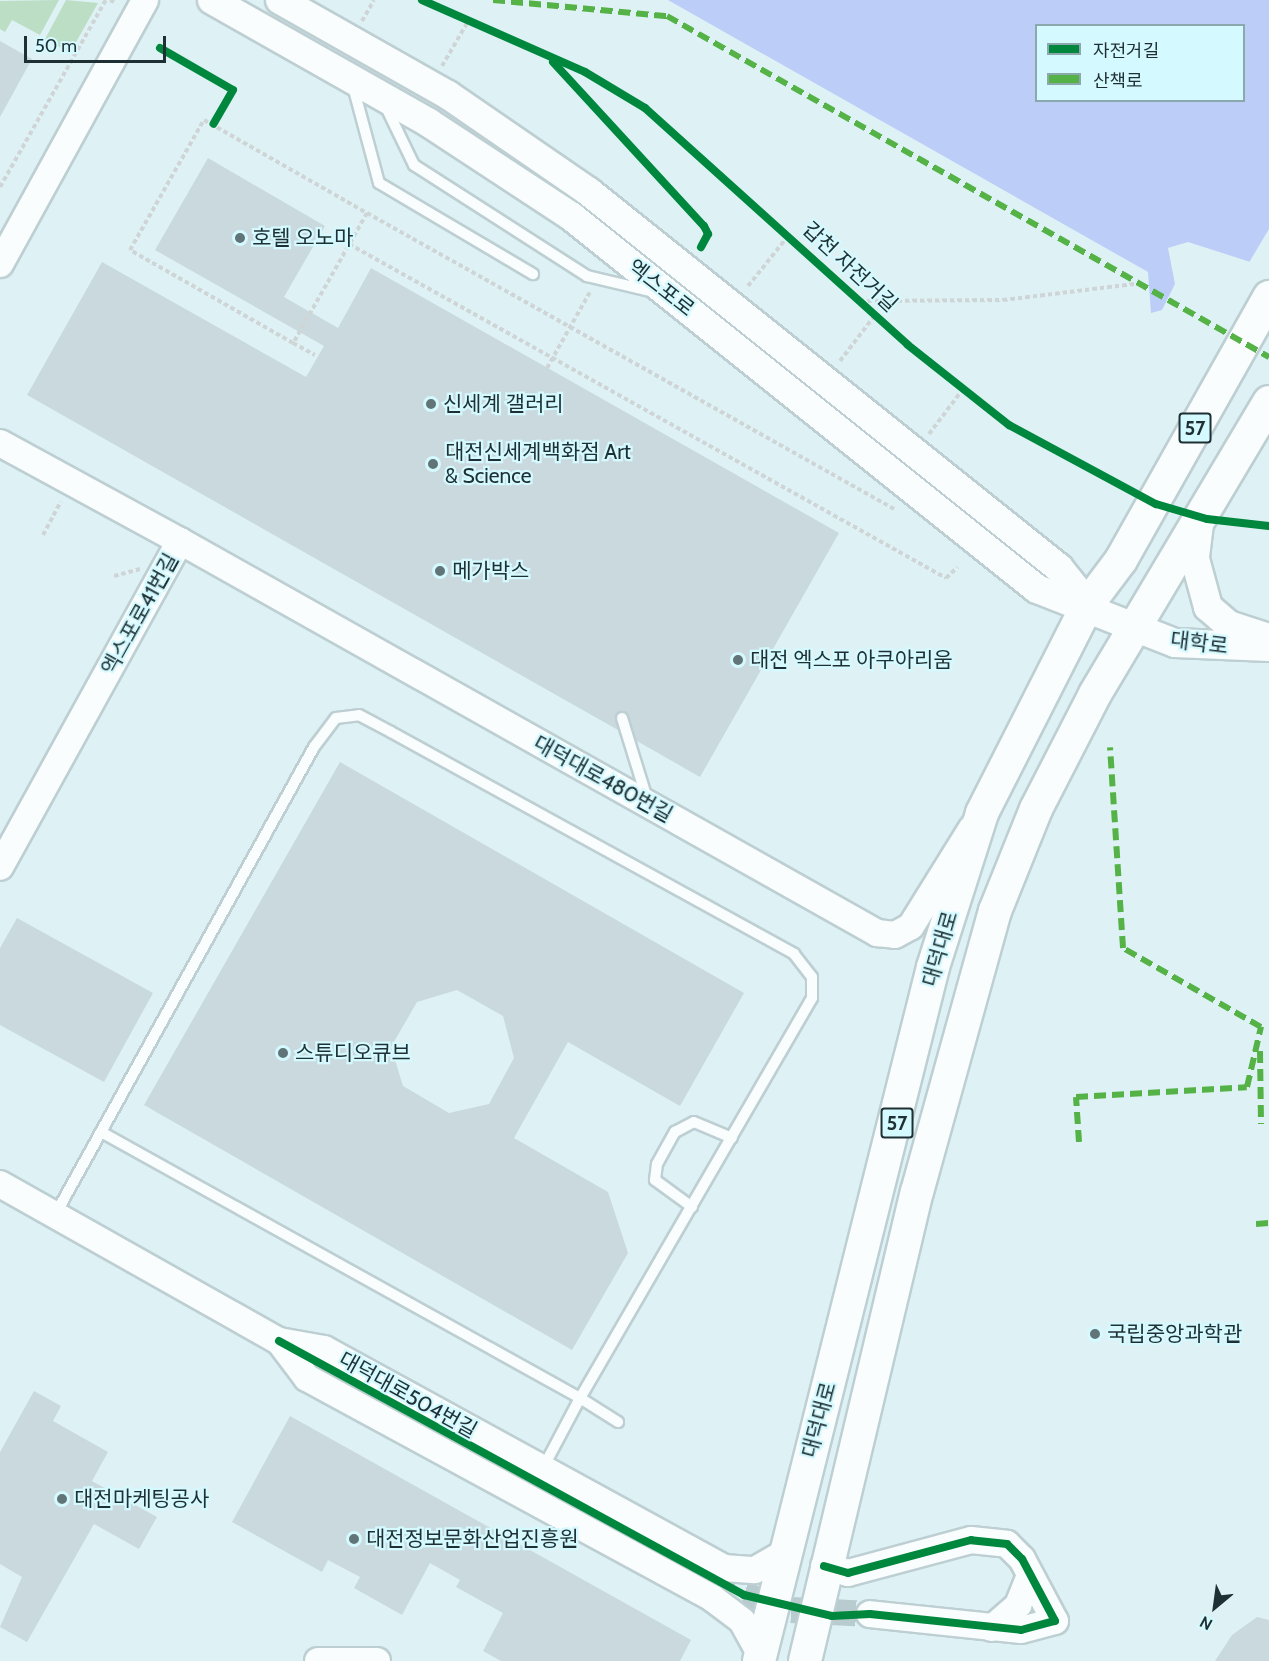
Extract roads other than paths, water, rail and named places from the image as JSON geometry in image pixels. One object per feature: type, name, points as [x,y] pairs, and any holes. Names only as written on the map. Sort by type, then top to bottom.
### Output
[{"type":"main road","name":"엑스포로","points":[[212,0],[381,96],[572,217],[1037,589],[1088,604],[1131,627]]},
{"type":"main road","name":"엑스포로","points":[[280,0],[448,95],[589,192],[1059,568],[1088,604]]},
{"type":"main road","name":"대덕대로","points":[[760,1658],[933,968],[982,813],[1088,604],[1121,560],[1269,297]]},
{"type":"main road","name":"대덕대로","points":[[806,1661],[824,1566],[917,1192],[995,911],[1036,809],[1131,627],[1199,524],[1269,402]]},
{"type":"main road","points":[[1199,524],[1195,559],[1208,607],[1228,624],[1269,638]]},
{"type":"main road","name":"대학로","points":[[1131,627],[1175,643],[1269,647]]},
{"type":"street","points":[[0,264],[145,0]]},
{"type":"street","name":"엑스포로41번길","points":[[0,442],[180,541],[0,867]]},
{"type":"street","name":"대덕대로480번길","points":[[180,541],[877,933],[895,935],[927,906],[940,873],[982,813]]},
{"type":"street","name":"대덕대로504번길","points":[[0,1184],[279,1341],[324,1349],[543,1468],[582,1498],[723,1568],[755,1570],[785,1553]]},
{"type":"street","points":[[279,1341],[602,1510],[598,1526],[580,1528]]},
{"type":"street","points":[[279,1341],[307,1378],[712,1598],[742,1621],[760,1658]]},
{"type":"street","points":[[824,1566],[848,1573],[989,1540],[1007,1544],[1030,1576],[1055,1621],[1021,1630],[870,1614]]},
{"type":"street","points":[[992,1628],[1018,1605],[1030,1576]]},
{"type":"street","points":[[318,1661],[377,1661]]},
{"type":"lane","points":[[352,80],[379,183],[533,274]]},
{"type":"lane","points":[[381,96],[414,165],[587,276],[671,296]]},
{"type":"lane","points":[[56,1215],[314,747],[336,718],[350,714],[805,963],[812,977],[812,998],[580,1398],[543,1468]]},
{"type":"lane","points":[[622,718],[632,744],[649,805]]},
{"type":"lane","points":[[692,1208],[655,1180],[657,1164],[675,1132],[694,1122],[732,1138]]},
{"type":"lane","points":[[101,1132],[580,1398],[618,1422]]},
{"type":"water","points":[[668,0],[1269,0],[1269,268],[1188,242],[1168,248],[1175,284],[1162,310],[1151,313],[1148,272]]},
{"type":"tunnel","points":[[573,1501],[744,1595],[791,1610],[870,1614]]},
{"type":"place","name":"호텔 오노마","points":[[240,238]]},
{"type":"place","name":"신세계 갤러리","points":[[431,404]]},
{"type":"place","name":"대전신세계백화점 Art & Science","points":[[433,464]]},
{"type":"place","name":"메가박스","points":[[440,571]]},
{"type":"place","name":"대전 엑스포 아쿠아리움","points":[[738,660]]},
{"type":"place","name":"스튜디오큐브","points":[[283,1053]]},
{"type":"place","name":"국립중앙과학관","points":[[1095,1334]]},
{"type":"place","name":"대전마케팅공사","points":[[62,1499]]},
{"type":"place","name":"대전정보문화산업진흥원","points":[[354,1539]]}]
